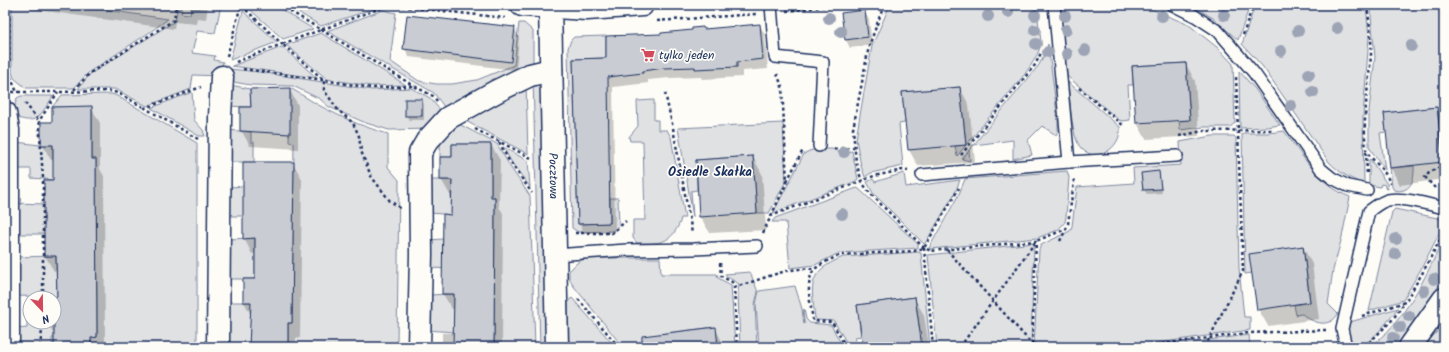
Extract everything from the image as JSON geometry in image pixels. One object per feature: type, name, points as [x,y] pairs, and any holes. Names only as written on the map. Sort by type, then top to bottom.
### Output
[{"type":"street","points":[[514,11],[550,6],[647,13]]},
{"type":"street","name":"Pocztowa","points":[[550,6],[550,70],[560,260],[557,347]]},
{"type":"street","points":[[218,347],[220,117],[230,68]]},
{"type":"street","points":[[419,347],[421,223],[420,153],[427,141],[448,118],[490,94],[530,74],[550,70]]},
{"type":"street","points":[[5,113],[8,130],[6,188],[8,347]]},
{"type":"street","points":[[1410,347],[1444,299]]},
{"type":"lane","points":[[1054,5],[1069,162]]},
{"type":"lane","points":[[1173,5],[1195,16],[1218,31],[1254,74],[1321,169],[1332,178],[1348,186],[1367,190]]},
{"type":"lane","points":[[772,9],[775,57],[823,62],[819,146]]},
{"type":"lane","points":[[922,175],[1069,162],[1177,156]]},
{"type":"lane","points":[[1346,347],[1342,329],[1369,211],[1379,204],[1389,200],[1414,201],[1444,208]]},
{"type":"lane","points":[[560,260],[627,250],[757,246]]},
{"type":"path","points":[[9,5],[9,74],[17,92],[39,121],[43,178],[43,290]]},
{"type":"path","points":[[74,91],[90,73],[174,20],[176,5]]},
{"type":"path","points":[[241,5],[282,44],[324,80],[324,90],[338,110],[353,123],[359,136],[361,151],[371,176],[390,201],[421,223]]},
{"type":"path","points":[[230,68],[241,5]]},
{"type":"path","points":[[280,5],[433,96]]},
{"type":"path","points":[[145,108],[190,91],[230,68],[282,44],[388,5],[514,11]]},
{"type":"path","points":[[647,13],[772,9],[836,5]]},
{"type":"path","points":[[884,5],[869,46],[853,129],[856,162],[862,182],[873,197],[924,248],[931,251],[1036,241],[1066,228]]},
{"type":"path","points":[[1205,347],[1243,271],[1236,68],[1237,54],[1253,5]]},
{"type":"path","points":[[1367,5],[1371,36],[1371,52],[1366,120],[1366,151],[1384,172],[1390,182],[1389,200]]},
{"type":"path","points":[[964,171],[959,158],[960,156],[1035,65]]},
{"type":"path","points":[[230,68],[324,80],[371,88],[414,86]]},
{"type":"path","points":[[757,246],[787,182],[782,86],[777,72]]},
{"type":"path","points":[[1061,74],[1124,126]]},
{"type":"path","points":[[5,91],[58,92],[109,90],[118,93],[220,150]]},
{"type":"path","points":[[39,121],[58,92]]},
{"type":"path","points":[[665,93],[673,128],[694,249]]},
{"type":"path","points":[[448,118],[459,121],[531,158]]},
{"type":"path","points":[[1179,136],[1203,132],[1268,130],[1292,126]]},
{"type":"path","points":[[499,141],[508,159],[532,194],[532,186]]},
{"type":"path","points":[[531,150],[531,165]]},
{"type":"path","points":[[1060,242],[1068,224],[1074,182],[1069,162]]},
{"type":"path","points":[[1439,192],[1425,177],[1430,172],[1444,165]]},
{"type":"path","points":[[771,216],[862,182],[874,176],[903,170],[922,175]]},
{"type":"path","points":[[933,347],[924,248],[958,190]]},
{"type":"path","points":[[619,347],[560,260],[569,230],[576,234],[612,233],[626,221]]},
{"type":"path","points":[[1364,347],[1393,319],[1405,302],[1444,232]]},
{"type":"path","points":[[960,347],[1036,241]]},
{"type":"path","points":[[1032,346],[1036,241]]},
{"type":"path","points":[[719,248],[721,276],[732,282],[734,287],[737,347]]},
{"type":"path","points":[[734,287],[791,270],[807,268],[814,269],[840,255],[914,251],[924,248]]},
{"type":"path","points":[[947,249],[1032,346]]},
{"type":"path","points":[[814,269],[809,289],[814,321],[832,322],[846,347]]},
{"type":"path","points":[[1138,347],[1249,333],[1342,329],[1346,322],[1352,319],[1405,302]]},
{"type":"path","points":[[40,347],[42,330]]},
{"type":"shaded area","points":[[12,5],[72,5],[168,19],[89,72],[74,88],[26,88],[14,78],[12,72]]},
{"type":"shaded area","points":[[178,5],[182,5],[181,13],[190,14],[191,8],[200,8],[201,5],[221,5],[215,33],[197,31],[192,53],[215,56],[214,60],[223,62],[220,76],[193,75],[191,89],[147,106],[115,89],[78,89],[90,74],[175,21]]},
{"type":"shaded area","points":[[245,5],[274,5],[313,29],[283,39]]},
{"type":"shaded area","points":[[286,5],[349,5],[376,8],[321,26]]},
{"type":"shaded area","points":[[890,5],[1036,5],[1041,41],[1037,54],[1025,74],[957,156],[955,146],[966,145],[960,87],[902,92],[905,123],[899,124],[903,166],[871,173],[865,177],[861,166],[856,139],[872,46]]},
{"type":"shaded area","points":[[1062,5],[1142,5],[1189,25],[1218,48],[1233,64],[1235,123],[1230,127],[1204,127],[1180,130],[1179,121],[1190,120],[1186,63],[1132,66],[1133,85],[1128,85],[1130,120],[1119,120],[1067,76],[1060,17]]},
{"type":"shaded area","points":[[1191,5],[1250,5],[1238,40],[1213,18]]},
{"type":"shaded area","points":[[1255,5],[1366,5],[1369,37],[1363,116],[1364,184],[1345,175],[1329,162],[1263,67],[1242,44]]},
{"type":"shaded area","points":[[1370,5],[1444,5],[1444,162],[1437,107],[1384,113],[1386,132],[1380,133],[1385,170],[1369,147],[1369,111],[1375,57]]},
{"type":"shaded area","points":[[383,10],[396,13],[390,61],[419,81],[436,84],[452,84],[477,80],[514,65],[519,23],[524,23],[533,31],[533,65],[447,111],[434,93],[327,31]]},
{"type":"shaded area","points":[[243,11],[277,42],[230,60]]},
{"type":"shaded area","points":[[321,33],[406,85],[371,86],[327,79],[286,45]]},
{"type":"shaded area","points":[[606,36],[606,58],[573,59],[578,224],[610,223],[610,198],[618,198],[619,226],[612,231],[578,232],[572,228],[568,48],[574,37]]},
{"type":"shaded area","points":[[1048,44],[1058,121],[1058,131],[1056,135],[1042,126],[1028,140],[1032,155],[1013,159],[1013,140],[974,145],[971,148],[1039,65]]},
{"type":"shaded area","points":[[282,47],[317,78],[232,66]]},
{"type":"shaded area","points":[[229,69],[260,72],[372,90],[411,88],[430,98],[445,116],[429,129],[389,130],[366,123],[329,107],[320,99],[293,86],[251,85],[227,81]]},
{"type":"shaded area","points":[[1239,71],[1255,89],[1280,125],[1240,128]]},
{"type":"shaded area","points":[[533,78],[540,83],[541,86],[548,347],[540,347]]},
{"type":"shaded area","points":[[1068,82],[1120,127],[1120,134],[1117,141],[1113,147],[1107,151],[1094,155],[1087,153],[1078,143],[1073,126]]},
{"type":"shaded area","points":[[226,84],[250,89],[251,107],[226,106]]},
{"type":"shaded area","points":[[526,84],[528,154],[460,118]]},
{"type":"shaded area","points":[[290,88],[318,105],[342,117],[388,134],[388,167],[399,180],[397,347],[288,347],[288,323],[292,323],[294,143],[289,142]]},
{"type":"shaded area","points":[[192,92],[194,120],[203,130],[205,136],[199,136],[151,108]]},
{"type":"shaded area","points":[[112,94],[197,143],[197,347],[91,347],[91,338],[97,337],[96,160],[92,159],[92,107],[52,107],[62,95]]},
{"type":"shaded area","points":[[21,96],[53,96],[38,117],[28,120],[18,118],[16,113],[16,101],[17,98]]},
{"type":"shaded area","points":[[654,100],[654,120],[658,120],[658,130],[667,130],[671,137],[685,218],[681,218],[674,233],[666,240],[637,243],[633,238],[633,220],[645,220],[643,141],[630,141],[629,137],[638,126],[637,101]]},
{"type":"shaded area","points":[[457,123],[497,144],[530,196],[535,347],[494,347],[495,197],[491,197],[491,144],[452,144],[452,157],[440,157],[440,141]]},
{"type":"shaded area","points":[[783,123],[786,181],[769,213],[757,213],[753,156],[696,160],[697,190],[691,191],[693,217],[678,128]]},
{"type":"shaded area","points":[[226,130],[251,132],[251,142],[254,142],[254,162],[226,162]]},
{"type":"shaded area","points":[[1284,131],[1312,169],[1329,185],[1350,197],[1342,237],[1333,270],[1328,304],[1338,314],[1330,322],[1326,323],[1316,322],[1302,314],[1296,315],[1294,305],[1310,302],[1303,246],[1252,273],[1245,274],[1242,134]]},
{"type":"shaded area","points":[[1212,136],[1234,136],[1236,138],[1239,268],[1244,317],[1250,317],[1250,330],[1127,347],[1034,347],[1039,250],[1041,245],[1070,231],[1077,187],[1134,183],[1133,168],[1181,165],[1180,142]]},
{"type":"shaded area","points":[[16,142],[53,145],[53,159],[56,160],[56,180],[31,178],[31,169],[15,169]]},
{"type":"shaded area","points":[[503,147],[528,161],[530,187],[512,163]]},
{"type":"shaded area","points":[[817,149],[832,149],[841,153],[852,151],[858,179],[854,182],[773,213],[804,154]]},
{"type":"shaded area","points":[[969,150],[970,161],[962,159]]},
{"type":"shaded area","points":[[1370,159],[1387,184],[1388,189],[1385,188],[1385,185],[1381,184],[1380,187],[1369,185]]},
{"type":"shaded area","points":[[1414,166],[1414,176],[1408,188],[1399,191],[1394,190],[1392,187],[1390,168]]},
{"type":"shaded area","points":[[1067,171],[1069,177],[1066,217],[1065,222],[1058,230],[1037,238],[929,248],[959,194],[965,179]]},
{"type":"shaded area","points":[[904,173],[906,187],[960,180],[955,193],[924,244],[873,193],[867,182],[873,179],[875,182]]},
{"type":"shaded area","points":[[430,180],[452,180],[451,196],[454,215],[430,213]]},
{"type":"shaded area","points":[[254,186],[254,216],[226,216],[226,187]]},
{"type":"shaded area","points":[[857,188],[918,244],[918,248],[839,253],[815,265],[790,268],[786,222],[772,222],[775,218]]},
{"type":"shaded area","points":[[15,203],[45,204],[56,234],[20,234],[16,231]]},
{"type":"shaded area","points":[[1395,209],[1442,219],[1444,222],[1443,226],[1403,300],[1369,311],[1392,212]]},
{"type":"shaded area","points":[[1444,237],[1444,278],[1404,338],[1396,347],[1370,347],[1386,333],[1404,312],[1433,262]]},
{"type":"shaded area","points":[[255,238],[255,279],[226,279],[226,239]]},
{"type":"shaded area","points":[[443,239],[454,269],[429,268],[429,240]]},
{"type":"shaded area","points":[[1034,243],[1031,347],[937,347],[928,255]]},
{"type":"shaded area","points":[[921,253],[930,347],[922,347],[915,297],[857,305],[861,336],[855,337],[857,347],[849,347],[834,321],[817,320],[815,318],[813,296],[814,280],[823,268],[843,257]]},
{"type":"shaded area","points":[[56,256],[57,290],[22,290],[22,296],[15,296],[16,257]]},
{"type":"shaded area","points":[[586,258],[660,258],[661,274],[717,274],[718,278],[731,285],[735,347],[718,347],[715,327],[659,334],[660,347],[623,347],[572,284],[569,277],[569,271],[578,262]]},
{"type":"shaded area","points":[[750,272],[758,292],[755,304],[757,347],[740,347],[739,284],[725,274]]},
{"type":"shaded area","points":[[795,286],[802,309],[804,324],[804,309],[806,319],[810,323],[831,325],[843,347],[759,347],[756,304],[759,291]]},
{"type":"shaded area","points":[[454,294],[454,332],[427,330],[428,295]]},
{"type":"shaded area","points":[[572,298],[615,347],[569,347],[568,301]]},
{"type":"shaded area","points":[[226,302],[255,302],[250,343],[225,343]]},
{"type":"shaded area","points":[[1398,308],[1379,332],[1361,346],[1355,347],[1346,335],[1350,322]]},
{"type":"shaded area","points":[[1444,324],[1444,347],[1423,347]]},
{"type":"shaded area","points":[[15,329],[56,330],[57,338],[52,338],[52,347],[16,347]]},
{"type":"shaded area","points":[[1249,335],[1250,347],[1167,347],[1216,339]]},
{"type":"building","points":[[865,10],[868,37],[845,40],[841,13]]},
{"type":"building","points":[[407,15],[515,27],[511,62],[403,49]]},
{"type":"building","points":[[760,24],[763,59],[737,62],[737,67],[695,69],[695,67],[664,68],[643,71],[643,73],[608,77],[610,223],[578,224],[573,59],[606,58],[606,36],[661,34],[692,30],[692,28],[703,27],[704,29]]},
{"type":"building","points":[[1186,63],[1190,120],[1136,123],[1132,66]]},
{"type":"building","points":[[960,87],[966,145],[908,150],[902,92]]},
{"type":"building","points":[[290,88],[290,134],[240,131],[240,107],[251,107],[250,89]]},
{"type":"building","points":[[405,99],[422,99],[422,116],[405,116]]},
{"type":"building","points":[[92,106],[92,159],[96,159],[97,337],[91,338],[91,347],[54,347],[54,330],[62,330],[62,290],[57,290],[56,256],[44,256],[44,180],[53,180],[53,145],[41,145],[41,122],[52,122],[52,107]]},
{"type":"building","points":[[1437,107],[1443,162],[1390,168],[1384,113]]},
{"type":"building","points":[[452,144],[491,144],[491,197],[495,197],[494,347],[453,347],[454,294],[442,294],[443,214],[451,215],[452,180],[440,180],[440,157],[452,157]]},
{"type":"building","points":[[753,156],[757,213],[699,217],[696,160]]},
{"type":"building","points":[[243,162],[294,162],[292,323],[288,323],[288,347],[249,347],[251,302],[243,302],[243,279],[255,279],[255,238],[243,239]]},
{"type":"building","points":[[1159,171],[1161,189],[1143,190],[1141,173]]},
{"type":"building","points":[[1303,246],[1310,302],[1257,310],[1249,254]]},
{"type":"building","points":[[915,297],[922,347],[863,347],[857,305]]},
{"type":"building","points":[[716,327],[718,347],[642,347],[642,336]]},
{"type":"place","name":"tylko jeden","points":[[648,55]]},
{"type":"district","name":"Osiedle Skałka","points":[[710,171]]}]
